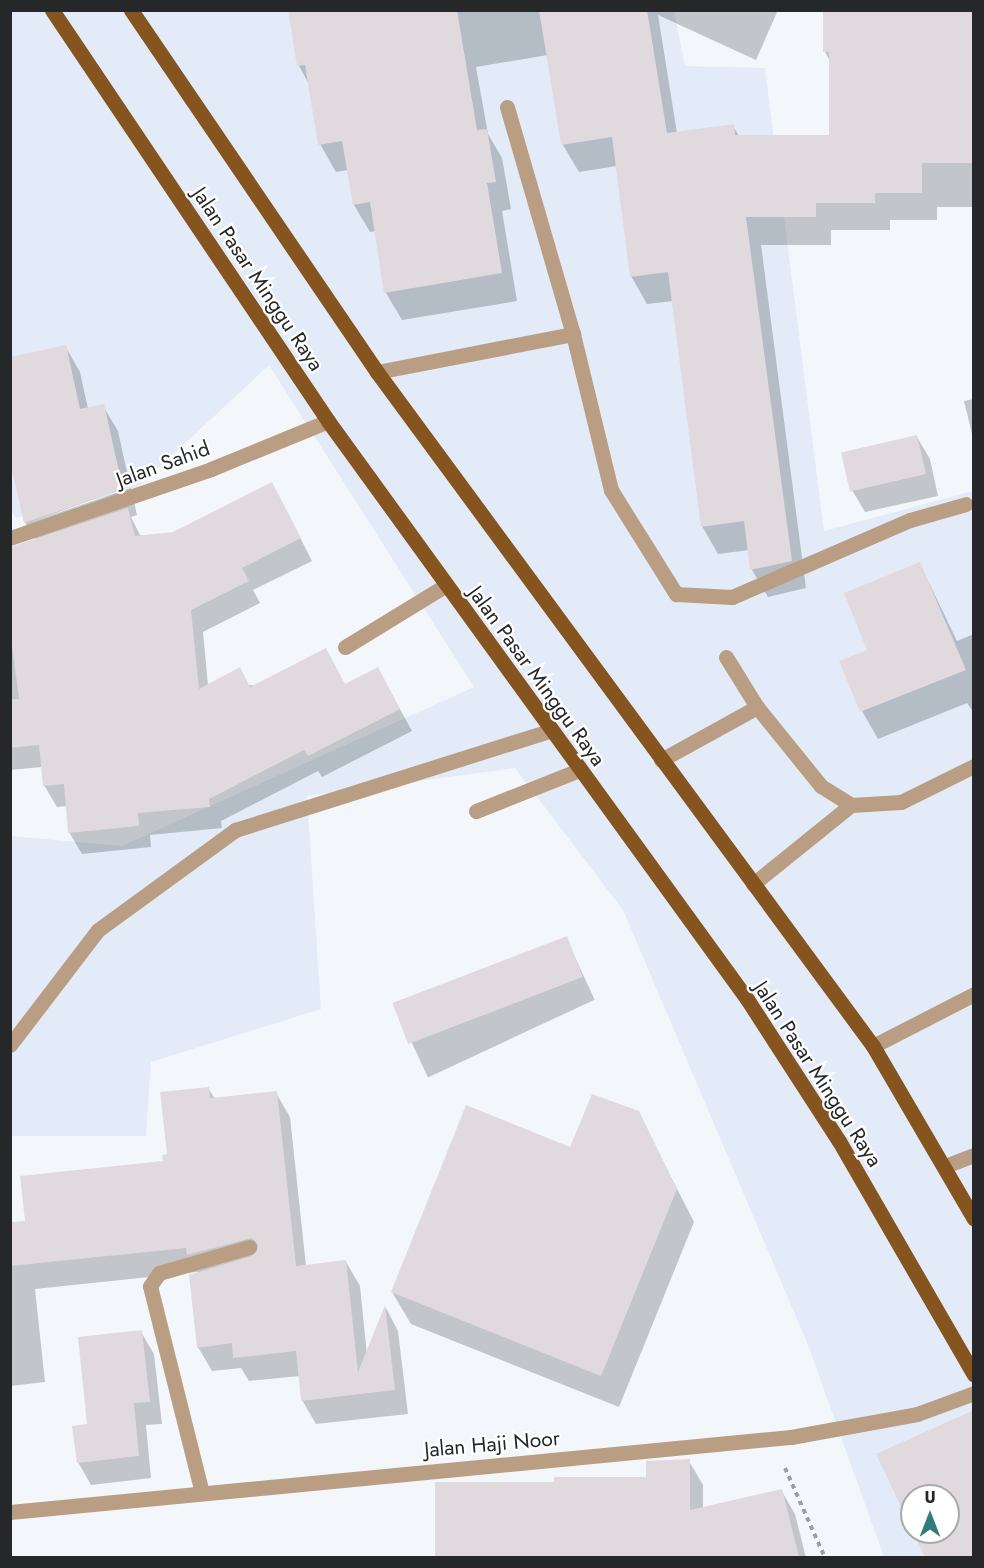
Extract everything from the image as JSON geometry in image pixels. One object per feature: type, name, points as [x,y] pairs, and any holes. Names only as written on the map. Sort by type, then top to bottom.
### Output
[{"type":"main road","name":"Jalan Pasar Minggu Raya","points":[[52,10],[327,421],[771,1037],[894,1232],[974,1375]]},
{"type":"main road","points":[[130,10],[377,372],[873,1046],[974,1219]]},
{"type":"street","points":[[507,107],[573,334],[611,490],[676,594],[732,597],[910,520],[966,504]]},
{"type":"street","points":[[377,372],[573,334]]},
{"type":"street","name":"Jalan Sahid","points":[[10,538],[18,539],[229,462],[327,421]]},
{"type":"street","points":[[345,647],[446,585]]},
{"type":"street","points":[[726,657],[757,707],[821,786],[851,805]]},
{"type":"street","points":[[661,760],[757,707]]},
{"type":"street","points":[[10,1045],[98,930],[235,830],[492,751],[549,731]]},
{"type":"street","points":[[753,884],[851,805],[901,802],[974,766]]},
{"type":"street","points":[[476,811],[579,770]]},
{"type":"street","points":[[873,1046],[974,994]]},
{"type":"street","points":[[945,1166],[974,1155]]},
{"type":"street","points":[[201,1492],[150,1286],[159,1273],[249,1247]]},
{"type":"street","name":"Jalan Haji Noor","points":[[10,1512],[790,1437],[895,1419],[974,1393]]},
{"type":"path","points":[[782,1460],[825,1557]]},
{"type":"shaded area","points":[[11,11],[674,11],[685,66],[765,68],[824,531],[973,491],[973,1557],[884,1557],[808,1345],[623,910],[515,768],[307,796],[321,1009],[151,1062],[146,1136],[11,1136],[11,836],[122,846],[474,687],[269,365],[135,490],[16,518],[11,511]]},
{"type":"building","points":[[288,10],[457,10],[477,130],[487,129],[496,182],[487,183],[502,273],[384,293],[370,202],[353,205],[342,141],[318,145],[305,65],[297,66]]},
{"type":"building","points":[[539,10],[647,10],[667,133],[734,124],[735,135],[829,135],[829,52],[823,52],[823,10],[974,10],[974,163],[922,163],[922,193],[875,193],[875,203],[816,203],[816,217],[746,217],[792,561],[750,570],[744,521],[701,527],[668,272],[630,277],[612,137],[561,145]]},
{"type":"building","points":[[66,345],[80,409],[104,404],[123,489],[24,523],[10,461],[10,357]]},
{"type":"building","points":[[917,435],[926,474],[850,492],[841,453]]},
{"type":"building","points":[[272,482],[301,538],[242,568],[249,581],[191,610],[199,689],[240,667],[250,687],[326,648],[345,684],[378,667],[400,709],[308,756],[304,750],[209,799],[210,807],[138,813],[139,826],[68,833],[64,784],[43,786],[39,745],[10,748],[10,699],[19,699],[10,630],[10,547],[128,508],[135,536],[173,532]]},
{"type":"building","points":[[920,562],[966,670],[860,712],[839,661],[867,650],[844,593]]},
{"type":"building","points":[[567,936],[583,977],[408,1044],[392,1003]]},
{"type":"building","points":[[209,1087],[210,1098],[277,1091],[296,1266],[346,1260],[358,1372],[385,1305],[395,1390],[301,1401],[296,1351],[233,1358],[232,1343],[197,1348],[189,1275],[252,1256],[258,1245],[252,1238],[187,1255],[186,1248],[10,1266],[10,1222],[25,1221],[20,1176],[163,1161],[162,1155],[167,1154],[160,1092]]},
{"type":"building","points":[[592,1094],[639,1111],[677,1189],[601,1376],[391,1292],[466,1105],[570,1147]]},
{"type":"building","points":[[142,1330],[150,1402],[134,1403],[139,1456],[77,1463],[72,1426],[87,1424],[78,1337]]},
{"type":"building","points":[[974,1410],[974,1557],[925,1557],[919,1544],[960,1544],[960,1484],[900,1484],[900,1505],[876,1454]]},
{"type":"building","points":[[690,1459],[690,1510],[782,1489],[799,1557],[435,1557],[435,1482],[554,1482],[554,1477],[646,1477],[646,1461]]}]
